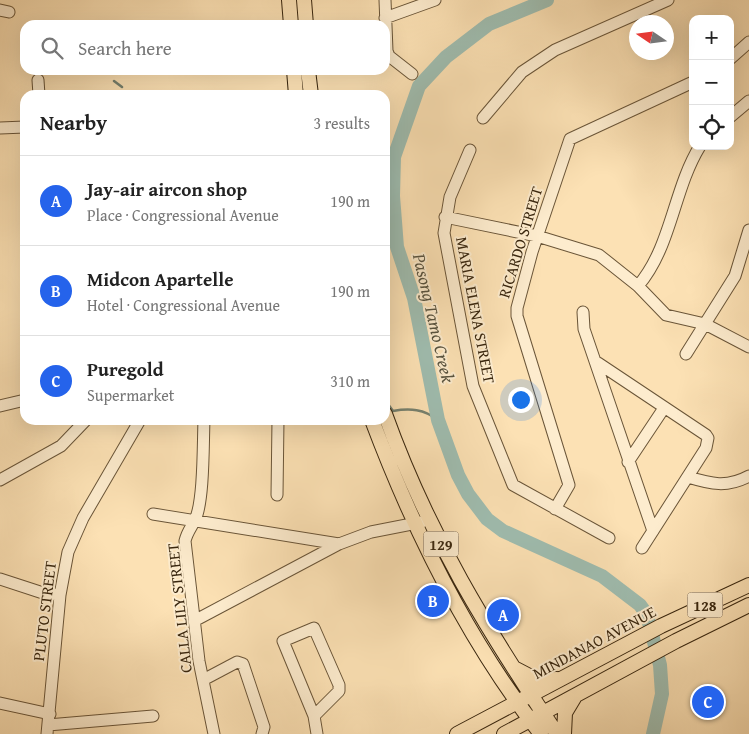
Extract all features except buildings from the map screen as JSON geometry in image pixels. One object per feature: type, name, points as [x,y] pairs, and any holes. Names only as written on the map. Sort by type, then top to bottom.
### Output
[{"type":"main road","points":[[289,0],[291,20]]},
{"type":"main road","points":[[304,0],[306,20]]},
{"type":"main road","points":[[294,75],[296,90]]},
{"type":"main road","points":[[309,75],[310,90]]},
{"type":"main road","name":"129","points":[[374,425],[422,522],[452,594],[496,669],[541,734]]},
{"type":"main road","name":"129","points":[[389,425],[422,522],[511,666],[557,734]]},
{"type":"main road","name":"MINDANAO AVENUE","points":[[457,734],[662,626],[749,586]]},
{"type":"main road","name":"128","points":[[504,734],[639,660],[749,605]]},
{"type":"main road","points":[[511,666],[524,675],[537,680],[565,677]]},
{"type":"main road","points":[[482,721],[494,710],[500,699],[501,687],[496,669]]},
{"type":"main road","points":[[564,734],[564,713],[575,696]]},
{"type":"street","points":[[385,0],[385,18],[435,0]]},
{"type":"street","points":[[482,118],[522,72],[555,50],[668,0]]},
{"type":"street","points":[[734,56],[747,48]]},
{"type":"street","points":[[390,58],[412,74]]},
{"type":"street","points":[[38,80],[39,90]]},
{"type":"street","name":"RICARDO STREET","points":[[555,509],[569,485],[517,316],[537,236],[570,139],[689,84]]},
{"type":"street","points":[[734,114],[749,102]]},
{"type":"street","points":[[0,128],[20,127]]},
{"type":"street","name":"MARIA ELENA STREET","points":[[470,150],[455,184],[446,217],[444,242],[473,386],[513,485],[609,538]]},
{"type":"street","points":[[638,286],[648,274],[665,241],[688,165],[697,150]]},
{"type":"street","points":[[446,217],[537,236],[599,255],[638,286],[666,315],[705,324],[749,346]]},
{"type":"street","points":[[686,354],[735,276],[749,230]]},
{"type":"street","points":[[583,312],[584,329],[598,363],[628,462],[653,531]]},
{"type":"street","points":[[598,363],[708,438],[708,444],[642,548]]},
{"type":"street","points":[[0,406],[20,401]]},
{"type":"street","points":[[628,462],[664,408]]},
{"type":"street","points":[[0,480],[61,446],[81,425]]},
{"type":"street","name":"PLUTO STREET","points":[[48,724],[60,595],[68,552],[73,537],[137,425]]},
{"type":"street","name":"CALLA LILY STREET","points":[[204,425],[201,493],[195,520],[188,528],[185,541],[194,621],[214,734]]},
{"type":"street","points":[[277,495],[278,425]]},
{"type":"street","points":[[688,477],[719,485],[729,485],[749,476]]},
{"type":"street","points":[[153,514],[339,544]]},
{"type":"street","points":[[194,621],[339,544],[371,532],[422,522]]},
{"type":"street","points":[[0,579],[43,593],[60,595]]},
{"type":"street","points":[[314,716],[338,695],[339,691],[339,685],[314,628],[283,641],[314,716],[317,734]]},
{"type":"street","points":[[203,680],[236,662],[242,664],[264,728],[262,734]]},
{"type":"street","points":[[0,703],[48,724],[153,716]]},
{"type":"waterway","name":"Pasong Tamo Creek","points":[[547,0],[489,24],[446,57],[419,86],[394,157],[393,196],[397,247],[414,298],[438,420],[458,475],[468,494],[487,519],[503,531],[602,576],[640,605],[647,615],[660,665],[662,694],[653,734]]},
{"type":"waterway","points":[[114,81],[122,87]]},
{"type":"waterway","points":[[390,407],[393,411],[417,410],[438,420]]},
{"type":"place","name":"Midcon Apartelle","points":[[433,601]]},
{"type":"place","name":"Jay-air aircon shop","points":[[503,615]]},
{"type":"place","name":"Puregold","points":[[708,702]]}]
